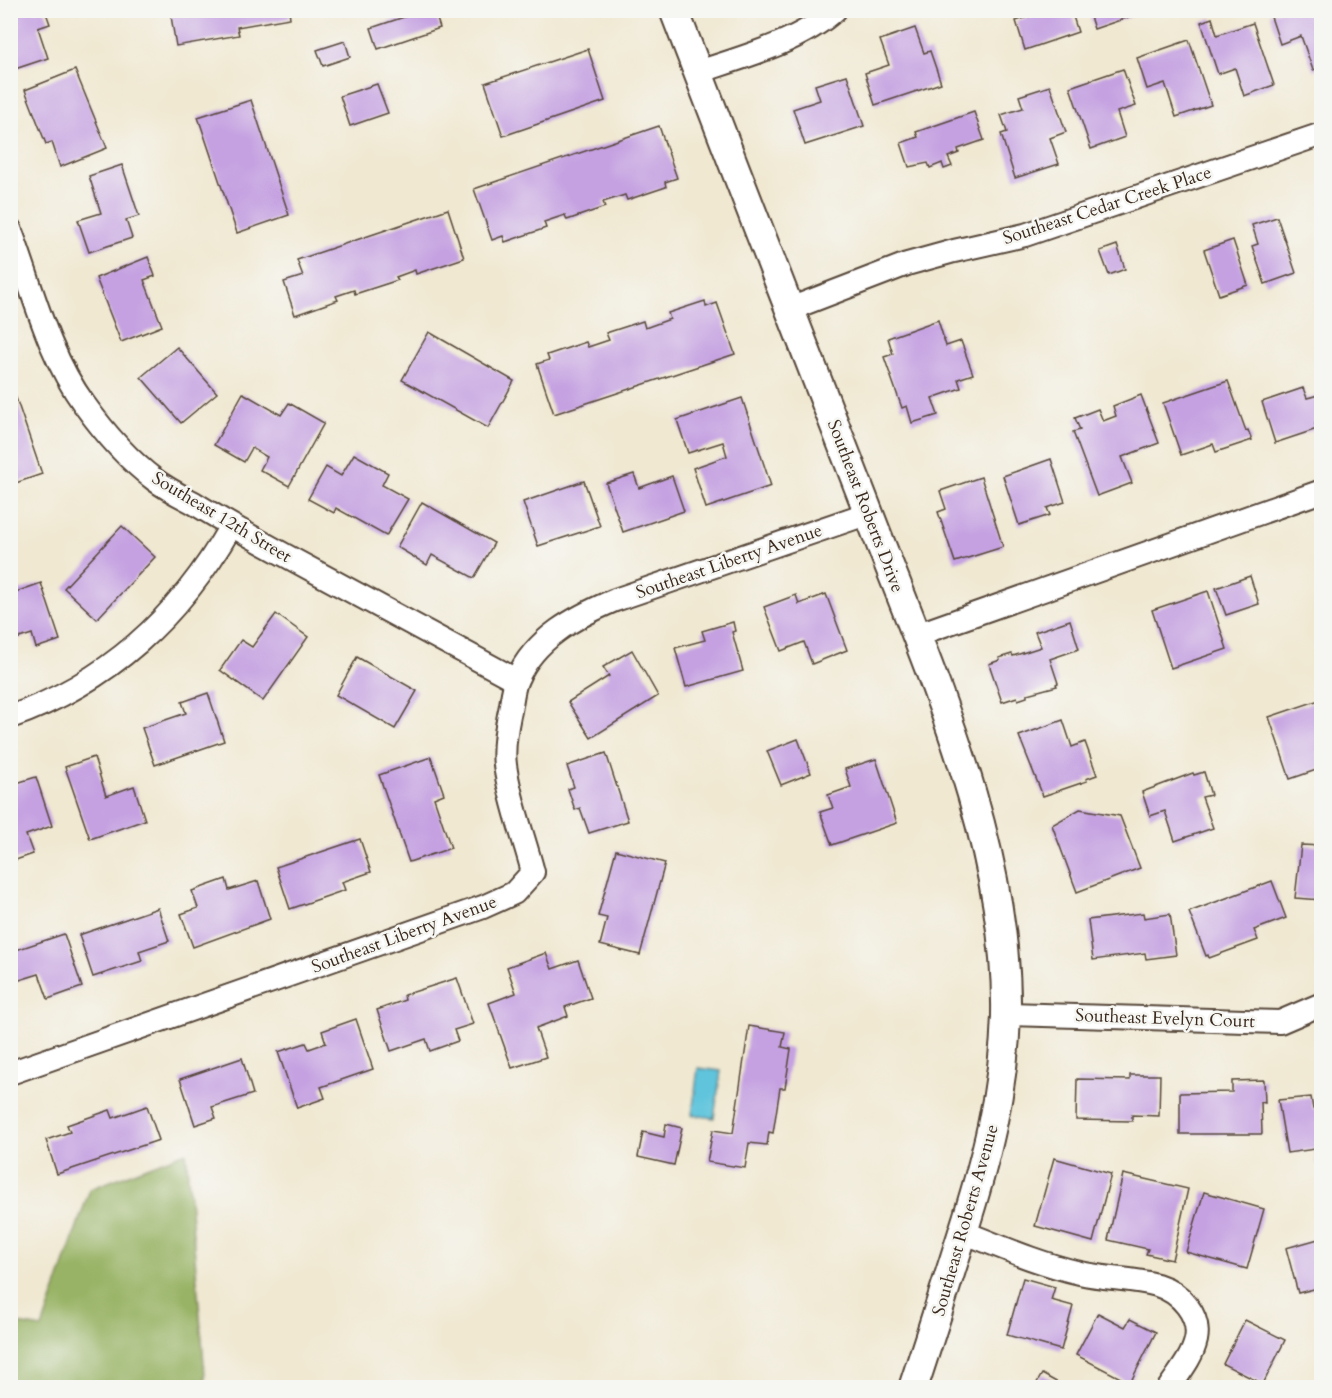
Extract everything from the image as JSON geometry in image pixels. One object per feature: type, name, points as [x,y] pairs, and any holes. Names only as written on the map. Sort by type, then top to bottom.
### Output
[{"type":"street","name":"Southeast Roberts Drive","points":[[674,10],[956,744],[990,863],[1003,952],[1006,1014]]},
{"type":"street","points":[[698,72],[752,55],[808,30],[835,10]]},
{"type":"street","name":"Southeast Cedar Creek Place","points":[[790,309],[907,264],[1025,235],[1322,134]]},
{"type":"street","name":"Southeast 12th Street","points":[[10,229],[48,340],[63,372],[82,403],[129,458],[156,480],[231,526],[516,680]]},
{"type":"street","points":[[916,635],[1322,491]]},
{"type":"street","name":"Southeast Liberty Avenue","points":[[10,1073],[483,907],[513,893],[533,872],[512,799],[505,763],[508,723],[516,680],[533,652],[554,633],[583,614],[615,600],[869,513]]},
{"type":"street","points":[[10,717],[57,698],[87,681],[144,638],[170,614],[193,586],[214,558],[231,526]]},
{"type":"street","name":"Southeast Evelyn Court","points":[[1006,1014],[1280,1022],[1322,1004]]},
{"type":"street","name":"Southeast Roberts Avenue","points":[[913,1388],[980,1179],[992,1133],[1006,1014]]},
{"type":"street","points":[[963,1232],[1036,1260],[1079,1273],[1158,1286],[1176,1294],[1187,1305],[1195,1319],[1196,1339],[1185,1364],[1168,1388]]},
{"type":"green space","points":[[186,1152],[206,1387],[11,1387],[11,1323],[42,1328],[90,1189]]},
{"type":"water","points":[[698,1068],[721,1071],[714,1118],[692,1115]]},
{"type":"building","points":[[10,10],[45,10],[50,24],[38,28],[48,58],[15,69],[10,55]]},
{"type":"building","points":[[170,10],[289,10],[290,18],[237,27],[239,35],[176,46]]},
{"type":"building","points":[[425,10],[434,10],[440,28],[378,49],[371,28]]},
{"type":"building","points":[[1034,10],[1071,10],[1078,32],[1025,50],[1016,21],[1036,14]]},
{"type":"building","points":[[1088,10],[1147,10],[1147,11],[1094,29]]},
{"type":"building","points":[[1280,10],[1322,10],[1322,67],[1313,70],[1301,36],[1280,44],[1270,14]]},
{"type":"building","points":[[1212,18],[1217,35],[1253,23],[1274,85],[1244,96],[1235,68],[1218,74],[1201,22]]},
{"type":"building","points":[[915,28],[924,53],[930,51],[941,83],[875,105],[865,73],[889,65],[880,40]]},
{"type":"building","points":[[1189,40],[1211,105],[1176,117],[1165,83],[1147,89],[1137,58]]},
{"type":"building","points":[[345,41],[350,57],[323,66],[317,50]]},
{"type":"building","points":[[588,49],[605,101],[503,136],[485,83]]},
{"type":"building","points":[[1123,69],[1136,106],[1117,112],[1125,137],[1091,149],[1070,87]]},
{"type":"building","points":[[75,70],[107,148],[60,167],[52,142],[46,144],[25,90]]},
{"type":"building","points":[[847,75],[864,126],[805,145],[793,109],[820,100],[815,85]]},
{"type":"building","points":[[377,84],[388,113],[350,126],[340,96]]},
{"type":"building","points":[[1050,86],[1066,132],[1050,138],[1059,164],[1015,178],[1001,134],[1007,132],[1001,115],[1023,108],[1019,96]]},
{"type":"building","points":[[251,100],[289,215],[237,233],[198,117]]},
{"type":"building","points":[[974,112],[984,140],[958,149],[959,153],[948,157],[952,166],[944,169],[942,163],[930,168],[928,163],[909,167],[901,143],[918,137],[916,132]]},
{"type":"building","points":[[659,126],[677,178],[665,182],[666,187],[627,200],[625,195],[603,202],[605,207],[567,220],[565,215],[544,222],[546,228],[505,242],[503,236],[492,240],[474,189]]},
{"type":"building","points":[[122,165],[139,216],[126,220],[132,238],[89,252],[78,220],[101,213],[89,176]]},
{"type":"building","points":[[448,209],[464,258],[416,274],[415,270],[396,277],[398,280],[355,294],[354,290],[336,296],[338,300],[295,315],[284,282],[303,276],[297,260]]},
{"type":"building","points":[[1277,217],[1296,273],[1265,284],[1252,246],[1258,244],[1252,225]]},
{"type":"building","points":[[1233,240],[1248,285],[1219,295],[1204,250]]},
{"type":"building","points":[[1117,245],[1125,269],[1109,275],[1100,251]]},
{"type":"building","points":[[148,257],[155,276],[144,280],[162,326],[121,342],[96,278]]},
{"type":"building","points":[[705,301],[706,307],[717,303],[735,354],[554,414],[537,364],[549,360],[547,355],[586,342],[588,347],[609,340],[606,333],[643,321],[645,328],[670,319],[668,313]]},
{"type":"building","points":[[938,320],[946,346],[961,341],[973,374],[958,379],[961,388],[932,398],[938,415],[912,423],[907,406],[902,408],[884,357],[893,354],[888,338]]},
{"type":"building","points":[[429,332],[514,381],[488,428],[402,380]]},
{"type":"building","points":[[177,347],[217,393],[181,423],[141,377]]},
{"type":"building","points":[[1228,381],[1246,431],[1248,430],[1252,440],[1216,452],[1213,444],[1181,455],[1163,403]]},
{"type":"building","points":[[1303,388],[1307,398],[1322,394],[1322,422],[1315,424],[1317,429],[1275,443],[1262,402]]},
{"type":"building","points":[[243,393],[281,415],[289,403],[324,423],[289,486],[260,470],[267,457],[252,448],[244,462],[214,445]]},
{"type":"building","points":[[15,395],[42,474],[10,485],[10,396]]},
{"type":"building","points":[[1141,395],[1159,443],[1122,457],[1132,483],[1097,496],[1073,432],[1080,430],[1075,418],[1098,409],[1103,421],[1116,416],[1113,406]]},
{"type":"building","points":[[742,398],[771,486],[706,508],[693,468],[727,456],[723,442],[688,453],[677,420]]},
{"type":"building","points":[[354,454],[388,473],[382,485],[408,499],[386,536],[336,508],[334,513],[308,499],[326,467],[341,476]]},
{"type":"building","points":[[1051,459],[1065,502],[1047,508],[1050,515],[1019,525],[1003,476]]},
{"type":"building","points":[[634,474],[639,488],[672,476],[684,511],[623,532],[606,483]]},
{"type":"building","points":[[981,477],[1003,547],[955,562],[938,512],[946,509],[940,491]]},
{"type":"building","points":[[584,481],[600,526],[538,546],[523,502]]},
{"type":"building","points":[[422,502],[494,543],[474,578],[432,555],[427,565],[397,547]]},
{"type":"building","points":[[122,526],[155,557],[97,619],[64,588]]},
{"type":"building","points":[[1250,576],[1259,604],[1226,615],[1216,588]]},
{"type":"building","points":[[41,583],[60,640],[36,648],[32,634],[10,641],[10,594]]},
{"type":"building","points":[[1208,591],[1227,649],[1171,668],[1152,610]]},
{"type":"building","points":[[826,594],[847,650],[812,664],[804,642],[781,651],[764,607],[796,595],[799,604]]},
{"type":"building","points":[[276,614],[308,637],[263,701],[220,670],[241,640],[252,647]]},
{"type":"building","points":[[1070,620],[1079,649],[1050,659],[1057,686],[1027,694],[1027,697],[1018,700],[1017,697],[1002,702],[989,664],[1000,660],[999,658],[1041,647],[1035,632]]},
{"type":"building","points":[[733,622],[735,631],[732,632],[743,671],[686,687],[675,648],[705,640],[702,631]]},
{"type":"building","points":[[632,650],[658,696],[591,738],[568,702],[609,676],[603,667]]},
{"type":"building","points":[[357,657],[417,691],[395,729],[336,695]]},
{"type":"building","points":[[208,693],[224,741],[155,765],[142,728],[186,713],[182,702]]},
{"type":"building","points":[[1322,699],[1322,750],[1317,751],[1322,768],[1290,779],[1269,717]]},
{"type":"building","points":[[1063,720],[1072,747],[1085,742],[1097,775],[1086,779],[1087,781],[1043,796],[1019,736]]},
{"type":"building","points":[[798,739],[811,773],[781,785],[767,751]]},
{"type":"building","points":[[606,753],[628,821],[589,833],[580,808],[575,810],[568,789],[574,787],[567,766]]},
{"type":"building","points":[[94,757],[106,796],[134,786],[145,820],[90,839],[65,767]]},
{"type":"building","points":[[431,757],[444,794],[434,798],[451,848],[409,862],[379,775]]},
{"type":"building","points":[[876,759],[897,823],[832,845],[820,812],[833,808],[828,795],[851,787],[845,769]]},
{"type":"building","points":[[1204,772],[1211,795],[1202,797],[1213,828],[1175,841],[1165,811],[1150,816],[1142,792],[1193,773],[1194,775]]},
{"type":"building","points":[[36,777],[52,826],[26,835],[33,854],[10,862],[10,794],[12,794],[10,785]]},
{"type":"building","points":[[1080,809],[1120,816],[1140,868],[1077,892],[1052,825]]},
{"type":"building","points":[[360,839],[371,872],[342,882],[345,890],[290,909],[276,867]]},
{"type":"building","points":[[1301,845],[1322,846],[1322,900],[1295,898]]},
{"type":"building","points":[[616,850],[665,863],[640,955],[600,945],[607,918],[598,916]]},
{"type":"building","points":[[226,879],[229,890],[258,881],[270,919],[193,947],[181,914],[198,908],[192,891]]},
{"type":"building","points":[[1272,881],[1286,918],[1254,930],[1258,940],[1209,958],[1208,955],[1206,956],[1189,912]]},
{"type":"building","points":[[158,908],[169,941],[139,951],[142,961],[93,977],[79,935]]},
{"type":"building","points":[[1143,913],[1144,918],[1170,914],[1176,955],[1146,959],[1145,953],[1093,960],[1088,920]]},
{"type":"building","points":[[64,934],[82,987],[48,999],[39,974],[10,983],[10,952]]},
{"type":"building","points":[[546,953],[552,969],[578,960],[591,998],[565,1007],[568,1016],[536,1028],[546,1057],[512,1068],[489,1003],[516,993],[507,967]]},
{"type":"building","points":[[457,978],[473,1024],[454,1030],[458,1041],[430,1051],[426,1039],[391,1051],[377,1010],[405,1000],[404,995]]},
{"type":"building","points":[[356,1019],[373,1069],[321,1087],[325,1098],[297,1108],[278,1052],[306,1043],[309,1049],[326,1043],[322,1031]]},
{"type":"building","points":[[749,1026],[785,1032],[782,1047],[791,1049],[785,1088],[780,1088],[773,1133],[769,1132],[767,1145],[749,1143],[745,1168],[707,1162],[713,1130],[733,1133]]},
{"type":"building","points":[[242,1058],[253,1094],[212,1107],[216,1118],[195,1125],[180,1079]]},
{"type":"building","points":[[1130,1075],[1160,1075],[1159,1116],[1132,1115],[1132,1121],[1076,1120],[1077,1079],[1130,1080]]},
{"type":"building","points":[[1264,1080],[1265,1103],[1261,1102],[1262,1134],[1180,1134],[1180,1093],[1232,1092],[1232,1081]]},
{"type":"building","points":[[1311,1097],[1313,1109],[1322,1108],[1322,1163],[1316,1164],[1315,1149],[1287,1153],[1278,1100]]},
{"type":"building","points":[[147,1106],[159,1140],[57,1174],[46,1140],[70,1132],[67,1125],[110,1110],[113,1118]]},
{"type":"building","points":[[666,1124],[682,1128],[674,1165],[638,1157],[643,1132],[664,1137]]},
{"type":"building","points":[[1054,1158],[1111,1174],[1093,1242],[1035,1226]]},
{"type":"building","points":[[1123,1174],[1188,1189],[1172,1260],[1146,1254],[1148,1249],[1108,1240]]},
{"type":"building","points":[[1204,1192],[1264,1209],[1247,1269],[1186,1252]]},
{"type":"building","points":[[1322,1238],[1322,1287],[1298,1293],[1286,1248]]},
{"type":"building","points":[[1023,1278],[1055,1287],[1051,1300],[1073,1306],[1061,1350],[1007,1335]]},
{"type":"building","points":[[1098,1313],[1125,1327],[1130,1319],[1156,1332],[1130,1383],[1076,1355]]},
{"type":"building","points":[[1245,1320],[1285,1340],[1263,1384],[1223,1364]]},
{"type":"building","points":[[1042,1374],[1067,1388],[1034,1388]]}]
